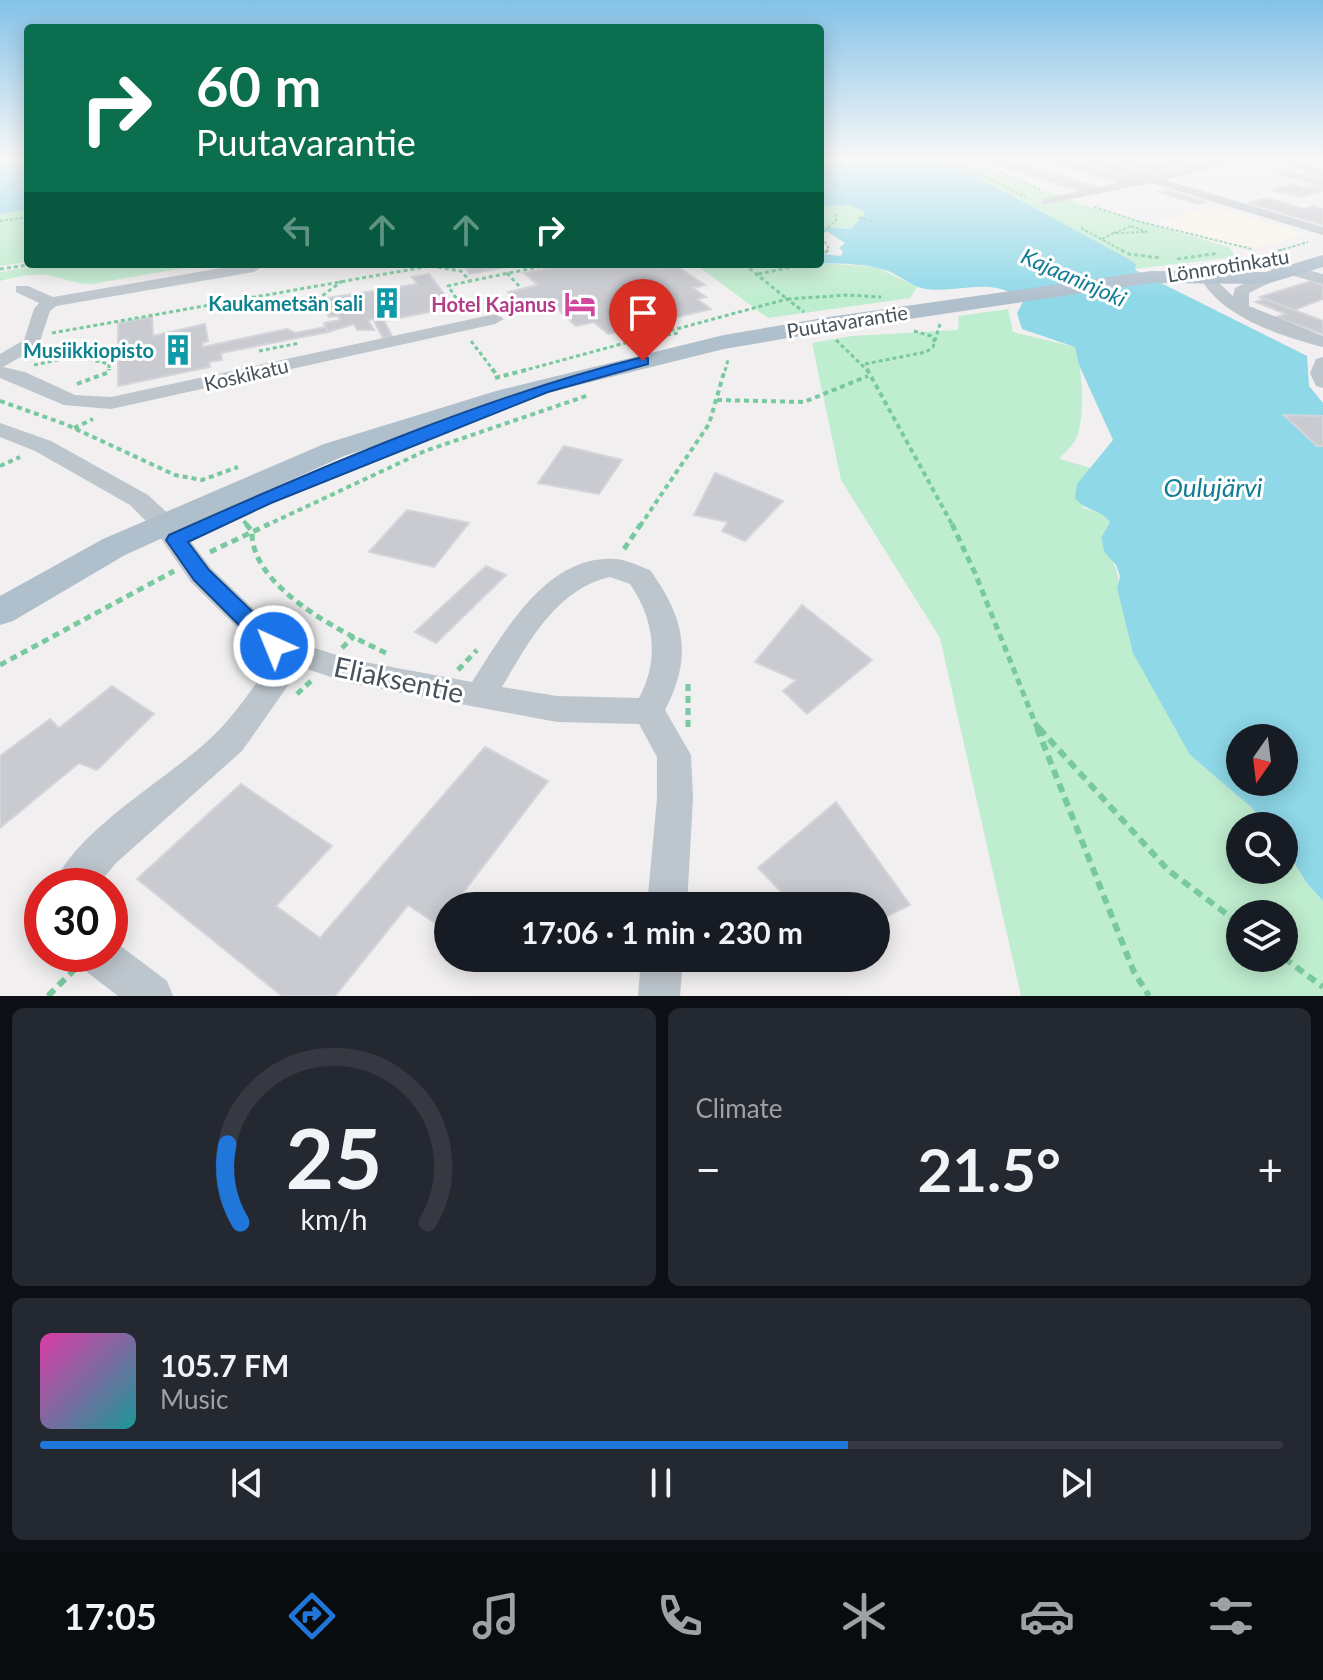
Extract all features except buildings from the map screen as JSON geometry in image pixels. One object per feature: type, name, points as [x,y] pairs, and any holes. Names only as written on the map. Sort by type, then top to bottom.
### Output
[{"type":"main road","name":"Lönnrotinkatu","points":[[1156,271],[1231,254],[1294,270],[1322,262]]},
{"type":"main road","name":"Lönnrotinkatu","points":[[1156,271],[1213,279],[1262,264],[1322,262]]},
{"type":"main road","name":"Puutavarantie","points":[[0,623],[177,541],[228,505],[542,388],[724,342],[1156,271]]},
{"type":"main road","name":"Puutavarantie","points":[[0,612],[87,562],[177,541]]},
{"type":"street","points":[[1241,206],[1323,231]]},
{"type":"street","points":[[1231,254],[1213,279],[1213,289],[1241,306],[1323,342]]},
{"type":"street","points":[[1241,306],[1239,294],[1262,264]]},
{"type":"street","points":[[22,289],[51,302],[247,268]]},
{"type":"street","points":[[0,362],[32,343],[39,317],[51,302]]},
{"type":"street","name":"Koskikatu","points":[[0,372],[24,377],[52,394],[84,403],[111,403],[192,392],[247,380],[456,320],[495,319]]},
{"type":"street","points":[[1323,363],[1320,373],[1323,382]]},
{"type":"street","name":"Eliaksentie","points":[[0,429],[88,470],[139,500],[177,541],[201,575],[274,646],[349,671],[486,687],[557,709],[648,711]]},
{"type":"street","points":[[612,567],[640,577],[666,620],[669,654],[658,695],[648,711],[674,755],[675,798],[668,892]]},
{"type":"street","name":"Eliaksentie","points":[[486,687],[557,588],[578,576],[612,567]]},
{"type":"street","points":[[88,868],[103,850],[230,741],[295,653]]},
{"type":"street","points":[[111,972],[152,996]]},
{"type":"street","points":[[659,996],[661,972]]},
{"type":"path","points":[[1094,206],[1262,264]]},
{"type":"path","points":[[824,232],[836,215]]},
{"type":"path","points":[[0,221],[24,218]]},
{"type":"path","points":[[859,218],[875,222]]},
{"type":"path","points":[[1138,228],[1141,222]]},
{"type":"path","points":[[1102,239],[1114,233],[1131,226],[1147,232],[1114,233]]},
{"type":"path","points":[[1081,228],[1156,271]]},
{"type":"path","points":[[1174,259],[1231,254]]},
{"type":"path","points":[[0,269],[24,266]]},
{"type":"path","points":[[50,334],[418,268]]},
{"type":"path","points":[[442,268],[461,271],[470,281]]},
{"type":"path","points":[[499,377],[456,320],[466,310],[448,286],[533,268]]},
{"type":"path","points":[[750,268],[806,313]]},
{"type":"path","points":[[758,274],[787,268]]},
{"type":"path","points":[[507,273],[519,286]]},
{"type":"path","points":[[228,301],[317,309],[318,299],[343,280]]},
{"type":"path","points":[[484,382],[787,299],[848,295],[887,298]]},
{"type":"path","points":[[864,364],[926,352],[935,342],[945,315],[930,323]]},
{"type":"path","points":[[919,327],[907,330],[921,331],[935,342]]},
{"type":"path","points":[[839,333],[830,335],[864,364],[868,376],[939,497],[975,573],[1134,972],[1149,996]]},
{"type":"path","points":[[26,367],[76,356],[109,364],[109,372],[52,394]]},
{"type":"path","points":[[713,364],[741,357]]},
{"type":"path","points":[[612,567],[709,424],[728,360]]},
{"type":"path","points":[[717,400],[804,402],[868,376]]},
{"type":"path","points":[[0,665],[228,505],[425,451],[596,393]]},
{"type":"path","points":[[0,401],[65,424],[175,475],[228,505],[248,540],[250,550],[273,581],[298,602],[391,655]]},
{"type":"path","points":[[228,505],[238,467]]},
{"type":"path","points":[[456,672],[487,641]]},
{"type":"path","points":[[444,670],[456,672],[486,687]]},
{"type":"path","points":[[688,733],[689,670]]},
{"type":"path","points":[[1031,719],[1168,870],[1226,914]]},
{"type":"path","points":[[1298,968],[1323,987]]},
{"type":"path","points":[[48,996],[75,972]]},
{"type":"shaded area","points":[[1214,207],[1305,234],[1259,247],[1231,244],[1158,222]]},
{"type":"green space","points":[[824,206],[854,206],[864,211],[851,229],[824,227]]},
{"type":"green space","points":[[1032,206],[1089,206],[1229,247],[1236,257],[1134,269],[1136,264]]},
{"type":"green space","points":[[24,210],[24,263],[0,266],[0,214]]},
{"type":"green space","points":[[824,263],[876,267],[917,287],[910,298],[768,318],[700,268],[824,268]]},
{"type":"green space","points":[[24,268],[185,268],[91,284],[39,275],[0,281],[0,272]]},
{"type":"green space","points":[[1008,309],[1013,332],[1075,347],[1080,369],[1082,413],[1075,441],[1059,459],[1091,468],[1083,508],[1105,515],[1110,522],[1101,538],[1116,568],[1117,588],[1190,755],[1226,786],[1226,796],[1238,796],[1255,812],[1226,812],[1226,884],[1298,884],[1298,869],[1323,901],[1323,996],[1021,996],[940,638],[841,480],[812,343],[852,336],[958,330],[959,316]]},
{"type":"water","points":[[0,206],[24,206],[24,210],[0,214]]},
{"type":"water","name":"Oulujärvi","points":[[854,206],[1032,206],[1127,258],[1136,264],[1135,270],[1307,356],[1309,386],[1323,403],[1323,901],[1298,869],[1298,812],[1255,812],[1238,796],[1298,796],[1298,724],[1226,724],[1226,786],[1190,755],[1133,653],[1117,588],[1120,576],[1116,565],[1105,553],[1101,538],[1110,522],[1075,498],[1077,484],[1113,440],[1079,365],[1075,347],[1022,329],[1017,313],[1023,302],[1012,293],[987,287],[921,288],[880,268],[824,263],[824,254],[841,256],[843,251],[839,248],[845,243],[824,227],[851,229],[864,215],[863,211]]},
{"type":"place","name":"Kaukametsän sali","points":[[387,303]]},
{"type":"place","name":"Hotel Kajanus","points":[[580,304]]},
{"type":"place","name":"Musiikkiopisto","points":[[178,350]]},
{"type":"route","points":[[274,646],[201,575],[176,540],[265,499],[542,388],[643,361]]},
{"type":"water label","name":"Kajaaninjoki","points":[[1074,277]]}]
